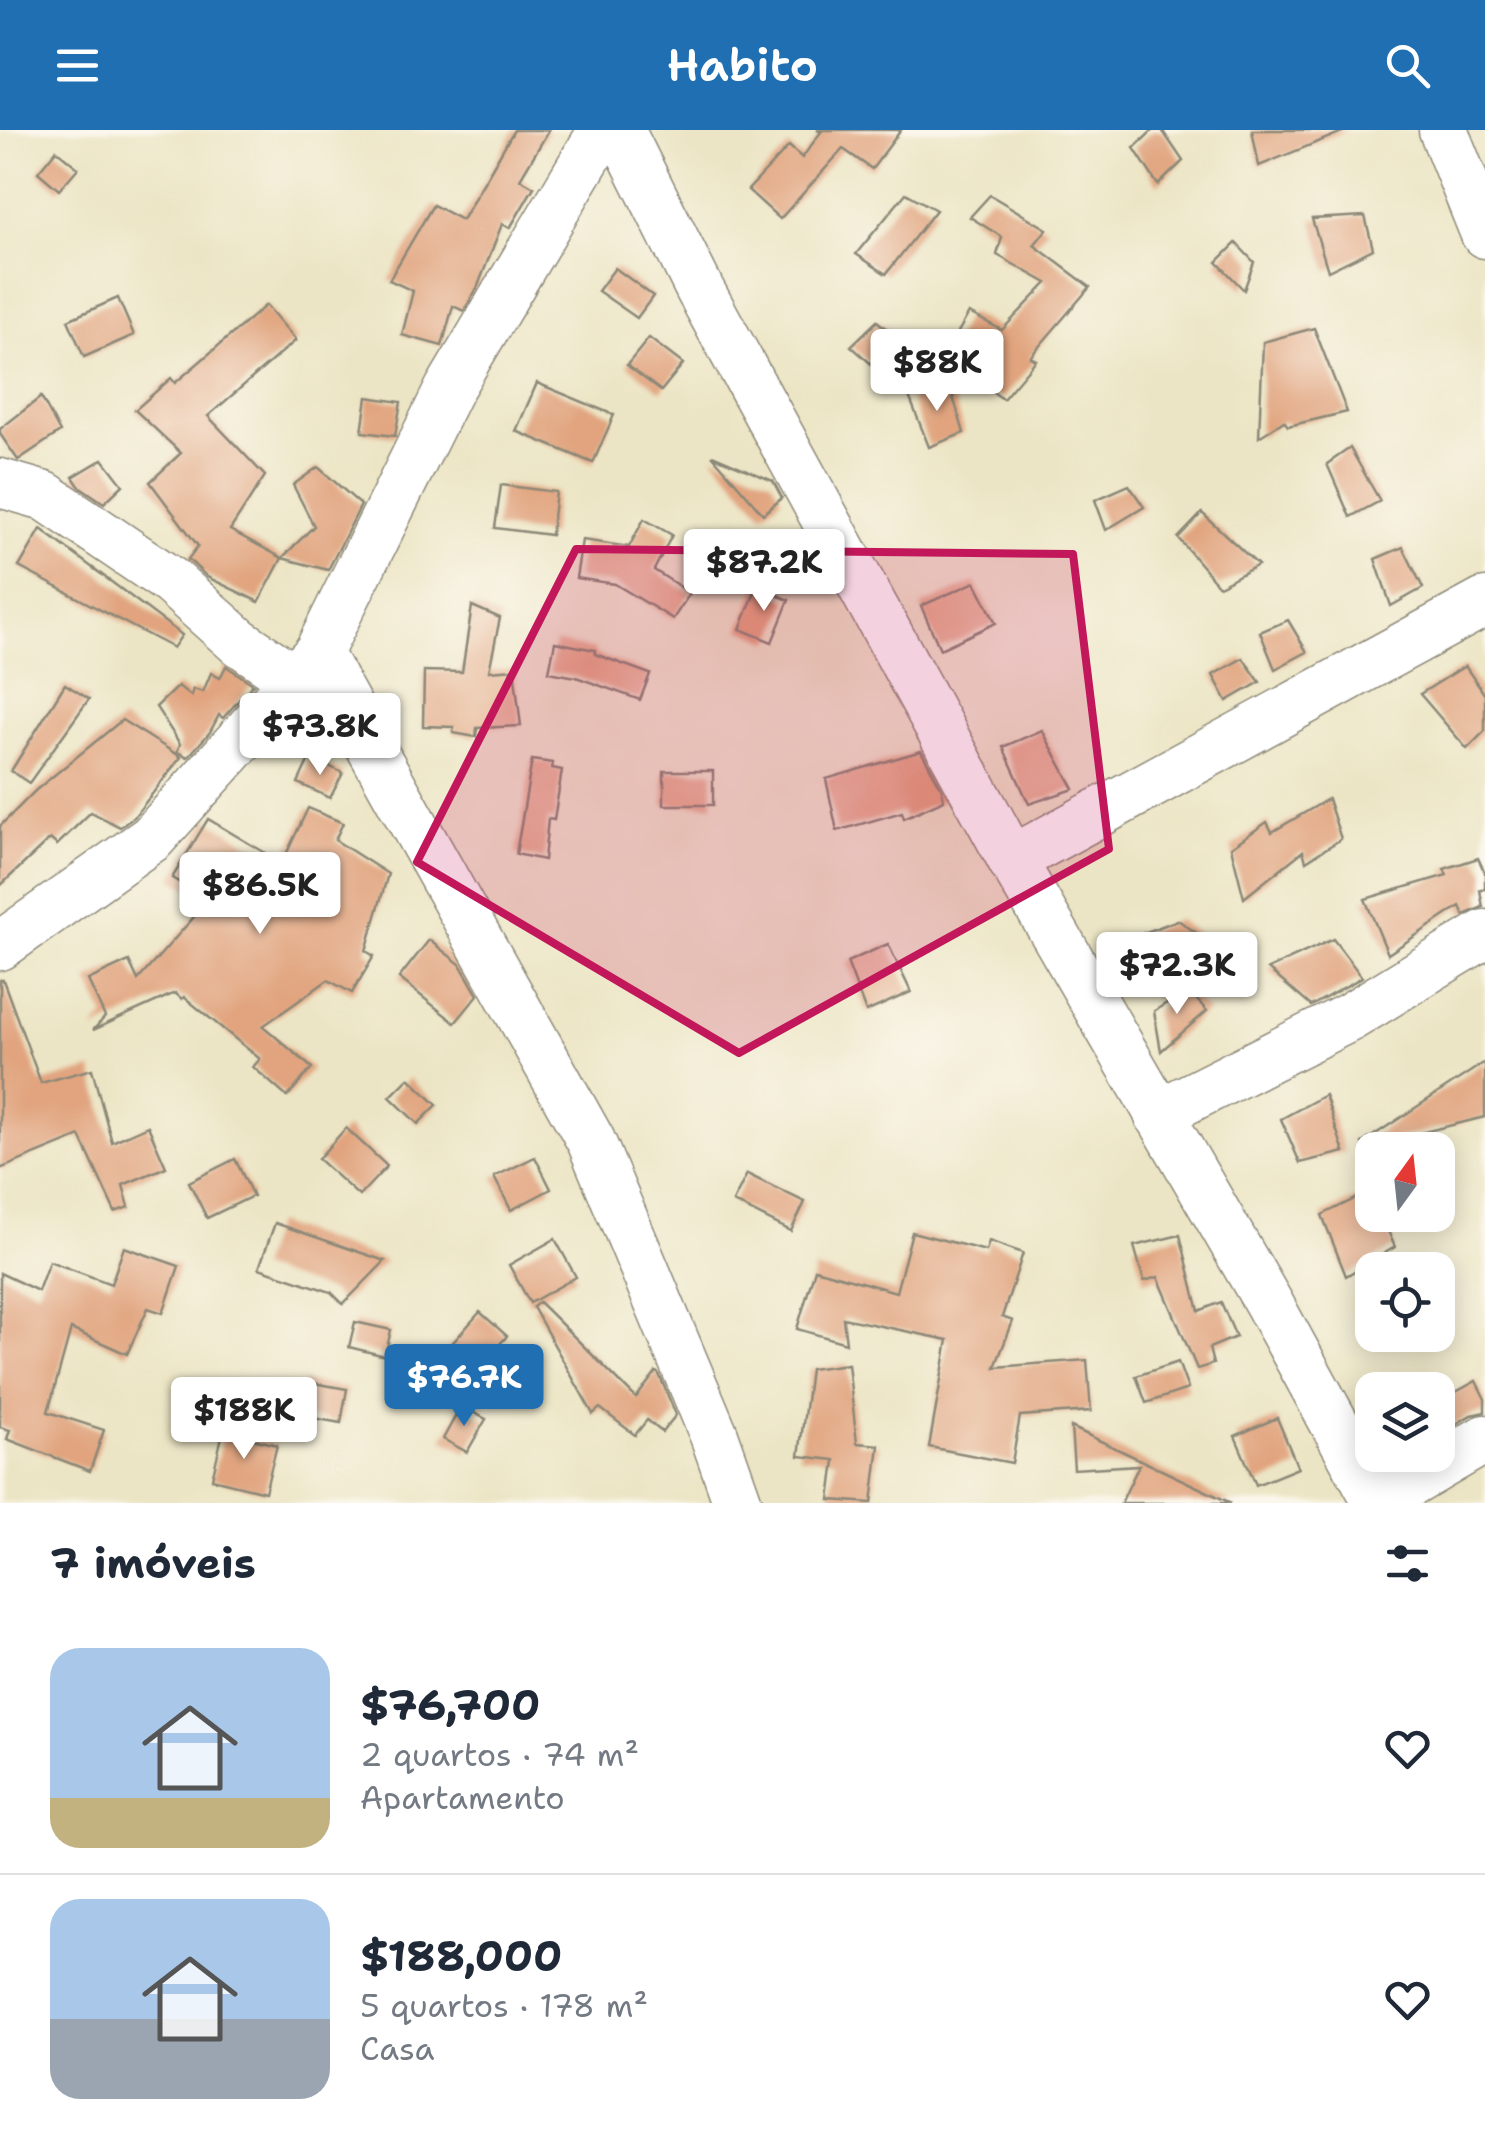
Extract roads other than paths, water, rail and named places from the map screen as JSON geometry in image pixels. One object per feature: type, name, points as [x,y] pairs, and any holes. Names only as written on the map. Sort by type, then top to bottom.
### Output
[{"type":"street","points":[[0,946],[152,838],[306,666],[450,389],[603,130]]},
{"type":"street","points":[[620,130],[700,290],[1012,860],[1268,1302],[1378,1503],[1485,1439]]},
{"type":"street","points":[[1444,130],[1485,234]]},
{"type":"street","points":[[0,484],[45,496],[172,582],[238,641],[306,666],[592,1141],[714,1434],[721,1494]]},
{"type":"street","points":[[1012,860],[1485,602]]},
{"type":"street","points":[[1158,1114],[1350,1017],[1485,934]]}]
